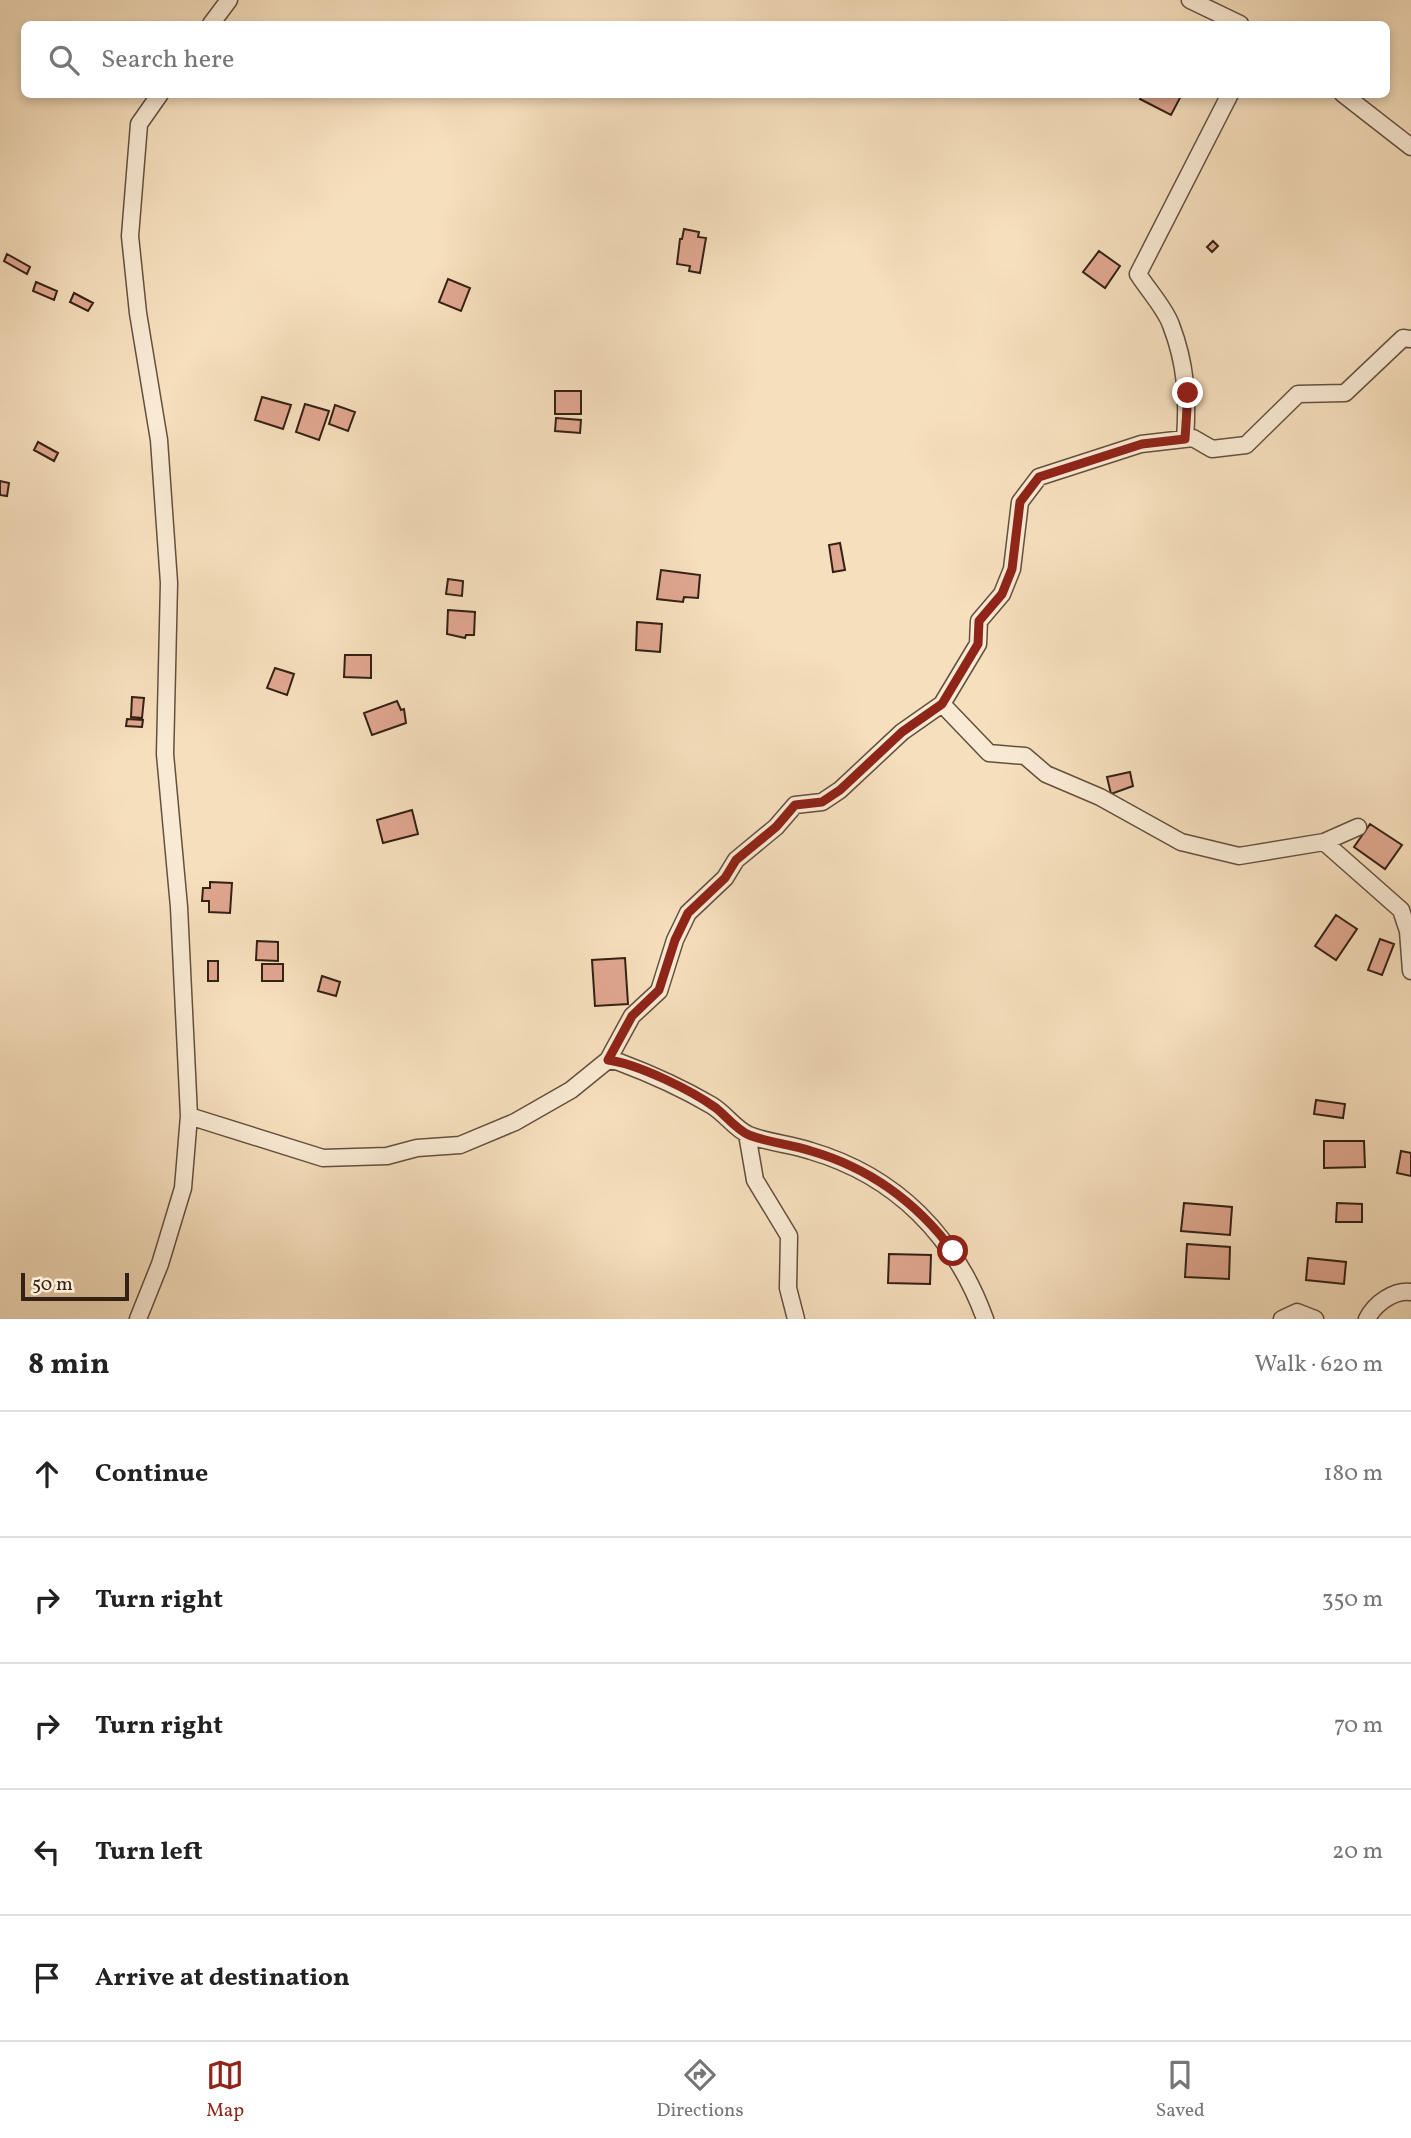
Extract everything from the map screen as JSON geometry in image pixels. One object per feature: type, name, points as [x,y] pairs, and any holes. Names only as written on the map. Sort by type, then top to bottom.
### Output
[{"type":"street","points":[[213,21],[229,0]]},
{"type":"street","points":[[1190,0],[1234,21]]},
{"type":"street","points":[[138,1319],[160,1264],[183,1188],[190,1116],[179,907],[165,754],[167,556],[159,440],[138,313],[130,236],[139,124],[157,98]]},
{"type":"street","points":[[1185,439],[1188,393],[1186,375],[1171,324],[1138,274],[1228,98]]},
{"type":"street","points":[[1348,98],[1411,148]]},
{"type":"street","points":[[190,1116],[323,1158],[387,1156],[416,1148],[460,1145],[515,1122],[571,1090],[608,1060],[632,1016],[659,990],[675,940],[688,913],[725,878],[736,860],[776,827],[795,805],[822,802],[840,790],[902,732],[942,704],[978,644],[979,621],[1002,594],[1012,569],[1020,502],[1039,477],[1142,444],[1193,438],[1212,449],[1246,445],[1298,394],[1345,393],[1403,338],[1411,339]]},
{"type":"street","points":[[942,704],[989,752],[1025,756],[1046,774],[1100,797],[1181,842],[1239,856],[1324,842],[1358,827]]},
{"type":"street","points":[[1324,842],[1401,910],[1408,931],[1411,971]]},
{"type":"street","points":[[608,1060],[654,1076],[714,1107],[747,1134],[812,1151],[855,1167],[882,1182],[935,1227],[953,1251],[985,1319]]},
{"type":"street","points":[[747,1134],[755,1180],[789,1236],[788,1288],[796,1319]]},
{"type":"street","points":[[1367,1319],[1381,1302],[1399,1291],[1411,1292]]},
{"type":"street","points":[[1282,1319],[1297,1312],[1315,1319]]},
{"type":"building","points":[[1141,98],[1180,98],[1171,115]]},
{"type":"building","points":[[684,229],[699,232],[698,237],[706,238],[700,273],[689,271],[690,266],[677,264]]},
{"type":"building","points":[[1213,241],[1218,246],[1212,252],[1207,247]]},
{"type":"building","points":[[1099,251],[1120,266],[1105,288],[1083,272]]},
{"type":"building","points":[[7,254],[30,267],[27,274],[4,261]]},
{"type":"building","points":[[448,279],[470,288],[461,311],[439,302]]},
{"type":"building","points":[[36,282],[57,291],[54,300],[33,291]]},
{"type":"building","points":[[74,293],[93,303],[88,311],[70,302]]},
{"type":"building","points":[[555,391],[581,391],[581,414],[555,414]]},
{"type":"building","points":[[262,397],[291,405],[283,429],[255,420]]},
{"type":"building","points":[[305,404],[329,411],[319,440],[296,432]]},
{"type":"building","points":[[335,405],[355,412],[348,431],[329,424]]},
{"type":"building","points":[[556,418],[581,420],[580,433],[555,431]]},
{"type":"building","points":[[38,442],[58,453],[54,461],[34,450]]},
{"type":"building","points":[[0,481],[9,483],[7,496],[0,495]]},
{"type":"building","points":[[840,543],[845,570],[833,572],[829,545]]},
{"type":"building","points":[[661,570],[700,575],[698,598],[684,597],[683,602],[657,599]]},
{"type":"building","points":[[448,579],[463,581],[462,596],[446,594]]},
{"type":"building","points":[[448,610],[475,612],[474,635],[466,635],[465,638],[447,634]]},
{"type":"building","points":[[637,622],[662,624],[660,652],[636,650]]},
{"type":"building","points":[[345,655],[371,655],[371,678],[344,677]]},
{"type":"building","points":[[275,668],[294,674],[287,695],[267,688]]},
{"type":"building","points":[[132,697],[144,698],[142,718],[131,717]]},
{"type":"building","points":[[397,701],[401,710],[404,709],[406,723],[372,735],[364,713]]},
{"type":"building","points":[[127,719],[143,720],[142,727],[126,726]]},
{"type":"building","points":[[1130,772],[1133,786],[1111,794],[1107,777]]},
{"type":"building","points":[[412,810],[418,834],[383,843],[377,820]]},
{"type":"building","points":[[1370,824],[1402,845],[1385,869],[1354,847]]},
{"type":"building","points":[[210,882],[232,883],[230,913],[209,912],[209,901],[202,901],[203,888],[210,888]]},
{"type":"building","points":[[1336,915],[1357,929],[1336,960],[1315,946]]},
{"type":"building","points":[[1380,939],[1394,944],[1382,975],[1368,970]]},
{"type":"building","points":[[257,941],[278,942],[278,961],[256,960]]},
{"type":"building","points":[[625,958],[628,1004],[595,1006],[592,960]]},
{"type":"building","points":[[208,961],[218,961],[218,981],[208,981]]},
{"type":"building","points":[[262,964],[283,964],[283,981],[262,981]]},
{"type":"building","points":[[322,976],[340,982],[336,996],[318,991]]},
{"type":"building","points":[[1316,1100],[1345,1104],[1343,1118],[1314,1114]]},
{"type":"building","points":[[1324,1141],[1364,1141],[1365,1167],[1324,1168]]},
{"type":"building","points":[[1401,1151],[1411,1153],[1411,1176],[1397,1173]]},
{"type":"building","points":[[1184,1203],[1232,1207],[1230,1235],[1181,1231]]},
{"type":"building","points":[[1337,1203],[1362,1204],[1362,1222],[1336,1222]]},
{"type":"building","points":[[1187,1244],[1230,1247],[1229,1279],[1185,1277]]},
{"type":"building","points":[[889,1254],[931,1255],[930,1284],[888,1283]]},
{"type":"building","points":[[1308,1258],[1346,1262],[1344,1284],[1306,1280]]},
{"type":"route","points":[[953,1251],[935,1227],[882,1182],[855,1167],[812,1151],[747,1134],[714,1107],[654,1076],[608,1060],[632,1016],[659,990],[675,940],[688,913],[725,878],[736,860],[776,827],[795,805],[822,802],[840,790],[902,732],[942,704],[978,644],[979,621],[1002,594],[1012,569],[1020,502],[1039,477],[1074,463],[1142,444],[1185,439],[1188,393]]}]
